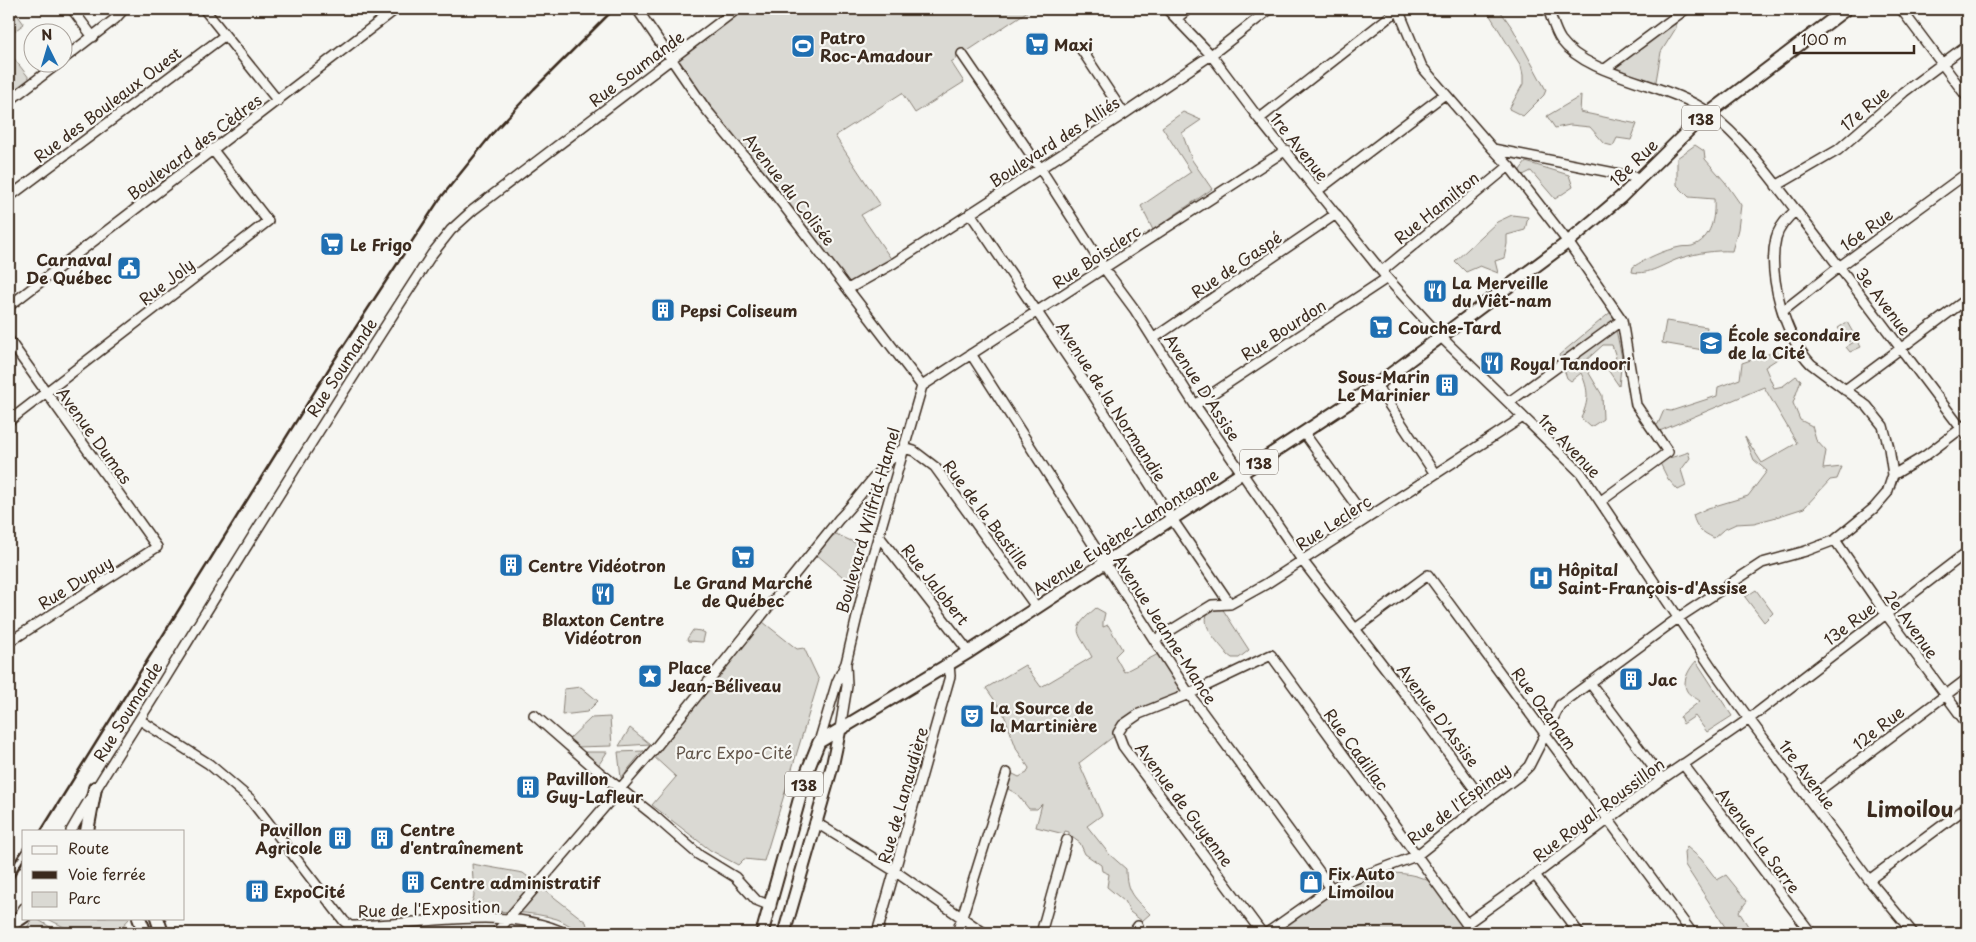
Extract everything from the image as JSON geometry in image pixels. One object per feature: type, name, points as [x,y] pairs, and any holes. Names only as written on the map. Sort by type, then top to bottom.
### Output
[{"type":"highway","points":[[87,830],[95,788]]},
{"type":"highway","points":[[140,920],[145,933]]},
{"type":"highway","points":[[158,920],[162,933]]},
{"type":"main road","name":"18e Rue","points":[[1440,336],[1568,242],[1640,178],[1708,112],[1846,9]]},
{"type":"main road","name":"Avenue Eugène-Lamontagne","points":[[820,742],[969,652],[1242,474],[1376,385],[1440,336]]},
{"type":"main road","name":"Boulevard Wilfrid-Hamel","points":[[784,933],[832,767],[840,729]]},
{"type":"main road","name":"Boulevard Wilfrid-Hamel","points":[[762,933],[808,772],[820,742]]},
{"type":"street","points":[[72,9],[93,37]]},
{"type":"street","points":[[72,53],[115,19],[124,9]]},
{"type":"street","points":[[204,9],[278,101]]},
{"type":"street","name":"Boulevard des Cèdres","points":[[9,306],[396,9]]},
{"type":"street","name":"Avenue du Colisée","points":[[637,9],[705,108],[752,165],[922,386]]},
{"type":"street","name":"Rue Soumande","points":[[72,830],[95,788],[140,720],[273,502],[432,254],[451,230],[473,210],[737,9]]},
{"type":"street","name":"1re Avenue","points":[[1167,9],[1211,55],[1259,119],[1286,150],[1384,274],[1440,336],[1581,473],[1678,618],[1749,719],[1869,880],[1913,933]]},
{"type":"street","points":[[1177,18],[1188,9]]},
{"type":"street","name":"Boulevard des Alliés","points":[[848,289],[894,263],[1124,114],[1211,55],[1270,9]]},
{"type":"street","points":[[1259,119],[1398,9],[1422,67],[1509,166],[1568,242],[1622,320],[1636,405],[1668,452],[1600,501]]},
{"type":"street","name":"3e Avenue","points":[[1548,9],[1561,40],[1583,60],[1667,92],[1708,112],[1753,156],[1965,430]]},
{"type":"street","points":[[1605,69],[1686,9]]},
{"type":"street","points":[[1901,9],[1967,97]]},
{"type":"street","name":"Rue des Bouleaux Ouest","points":[[9,196],[224,36]]},
{"type":"street","name":"17e Rue","points":[[1776,186],[1838,150],[1904,92],[1967,45]]},
{"type":"street","points":[[1081,49],[1124,114]]},
{"type":"street","name":"Avenue D'Assise","points":[[962,54],[1040,168],[1104,268],[1154,338],[1195,405],[1302,560],[1412,703],[1484,802]]},
{"type":"street","points":[[9,101],[47,72]]},
{"type":"street","points":[[1317,191],[1445,94]]},
{"type":"street","name":"Rue Joly","points":[[9,421],[268,221],[212,149]]},
{"type":"street","points":[[1493,149],[1640,178]]},
{"type":"street","name":"Rue Boisclerc","points":[[922,386],[1286,150]]},
{"type":"street","name":"Rue Hamilton","points":[[1384,274],[1509,166]]},
{"type":"street","name":"16e Rue","points":[[1783,311],[1839,266],[1967,173]]},
{"type":"street","points":[[1796,210],[1781,227],[1776,237],[1774,271],[1790,332],[1804,357],[1867,406],[1882,426],[1889,448],[1893,475],[1965,430]]},
{"type":"street","name":"Avenue de la Normandie","points":[[970,213],[1092,393],[1172,519],[1230,604]]},
{"type":"street","name":"Rue de Gaspé","points":[[1154,338],[1336,214]]},
{"type":"street","name":"Rue Bourdon","points":[[1195,405],[1384,274]]},
{"type":"street","points":[[1845,390],[1967,299]]},
{"type":"street","points":[[1508,402],[1622,320]]},
{"type":"street","name":"Avenue Dumas","points":[[9,340],[157,547]]},
{"type":"street","name":"Avenue Jeanne-Mance","points":[[971,354],[1189,694],[1331,888]]},
{"type":"street","points":[[1376,385],[1435,474]]},
{"type":"street","name":"Boulevard Wilfrid-Hamel","points":[[820,742],[838,682],[846,663],[854,623],[878,535],[922,386]]},
{"type":"street","name":"Rue Leclerc","points":[[1155,640],[1212,606],[1230,604],[1266,584],[1523,417]]},
{"type":"street","points":[[1304,432],[1366,519]]},
{"type":"street","points":[[496,933],[656,747],[889,459],[904,448]]},
{"type":"street","name":"Rue de la Bastille","points":[[904,448],[914,451],[935,467],[1037,608]]},
{"type":"street","name":"Rue de l'Espinay","points":[[1267,933],[1331,888],[1416,856],[1530,766],[1560,705],[1678,618],[1762,563],[1806,551],[1835,540],[1874,508],[1886,493],[1893,475]]},
{"type":"street","name":"Rue Jalobert","points":[[878,535],[969,652]]},
{"type":"street","name":"2e Avenue","points":[[1835,540],[1886,614],[1967,724]]},
{"type":"street","name":"Rue Dupuy","points":[[9,642],[157,547]]},
{"type":"street","name":"13e Rue","points":[[1749,719],[1967,552]]},
{"type":"street","name":"Rue Ozanam","points":[[1355,629],[1428,575],[1692,933]]},
{"type":"street","name":"Rue Cadillac","points":[[1189,694],[1271,655],[1473,933]]},
{"type":"street","name":"Boulevard Wilfrid-Hamel","points":[[840,729],[847,686],[846,663]]},
{"type":"street","name":"Rue de Lanaudière","points":[[877,933],[896,872],[950,676],[949,664]]},
{"type":"street","name":"12e Rue","points":[[1808,800],[1967,678]]},
{"type":"street","points":[[1590,683],[1662,779]]},
{"type":"street","name":"Avenue de Guyenne","points":[[1189,694],[1139,714],[1119,729],[1119,740],[1262,933]]},
{"type":"street","points":[[534,715],[699,855],[735,877],[756,900],[771,906]]},
{"type":"street","name":"Rue Royal-Roussillon","points":[[1466,924],[1534,876],[1662,779],[1749,719]]},
{"type":"street","name":"Rue de l'Exposition","points":[[140,720],[209,764],[250,800],[344,921],[350,926],[483,918],[550,926],[564,933]]},
{"type":"street","name":"Avenue La Sarre","points":[[1683,764],[1811,933]]},
{"type":"street","points":[[957,933],[1007,773]]},
{"type":"street","points":[[1869,880],[1967,807]]},
{"type":"street","points":[[815,822],[896,872],[984,933]]},
{"type":"street","points":[[1041,933],[1067,840]]},
{"type":"street","points":[[1534,876],[1579,933]]},
{"type":"street","points":[[16,924],[22,912]]},
{"type":"green space","points":[[9,9],[13,9],[23,22],[22,25],[9,35]]},
{"type":"green space","points":[[738,9],[1031,9],[951,62],[964,82],[915,113],[902,93],[835,136],[880,204],[861,215],[894,263],[848,289],[671,60]]},
{"type":"green space","points":[[1486,9],[1499,9],[1513,29],[1546,90],[1544,95],[1523,116],[1509,109],[1523,84],[1521,66]]},
{"type":"green space","points":[[1669,24],[1676,24],[1676,28],[1661,52],[1655,87],[1615,67],[1623,58]]},
{"type":"green space","points":[[9,52],[22,69],[22,72],[24,72],[33,83],[9,101]]},
{"type":"green space","points":[[1581,96],[1580,112],[1637,124],[1631,140],[1617,138],[1613,146],[1605,144],[1590,127],[1570,125],[1555,128],[1547,116]]},
{"type":"green space","points":[[1183,112],[1201,120],[1182,133],[1192,160],[1212,189],[1153,230],[1141,206],[1191,172],[1162,127]]},
{"type":"green space","points":[[1695,145],[1704,151],[1705,159],[1725,182],[1741,205],[1738,229],[1732,251],[1700,253],[1681,258],[1651,271],[1632,272],[1633,267],[1644,260],[1668,250],[1699,243],[1711,227],[1714,199],[1689,197],[1677,185],[1677,158]]},
{"type":"green space","points":[[1526,162],[1569,175],[1573,187],[1555,199],[1531,171],[1519,177],[1520,170]]},
{"type":"green space","points":[[1512,215],[1528,217],[1525,230],[1507,235],[1504,258],[1495,261],[1498,273],[1480,266],[1466,272],[1455,261],[1497,222]]},
{"type":"green space","points":[[1612,311],[1622,358],[1619,386],[1608,370],[1616,357],[1612,345],[1603,345],[1583,363],[1602,395],[1603,419],[1591,427],[1581,418],[1586,406],[1587,396],[1586,385],[1581,373],[1571,381],[1567,378],[1559,355]]},
{"type":"green space","points":[[1666,321],[1707,327],[1703,350],[1662,343]]},
{"type":"green space","points":[[1847,322],[1861,347],[1850,352],[1846,347],[1854,342],[1852,340],[1849,342],[1838,328]]},
{"type":"green space","points":[[1777,351],[1782,356],[1765,367],[1774,388],[1783,386],[1796,376],[1801,380],[1793,403],[1800,420],[1812,426],[1816,440],[1826,451],[1823,469],[1842,467],[1837,479],[1830,480],[1804,508],[1754,523],[1736,524],[1723,530],[1714,538],[1700,529],[1693,515],[1708,508],[1748,496],[1767,471],[1754,460],[1745,437],[1762,463],[1797,443],[1764,387],[1655,433],[1651,428],[1658,424],[1664,410],[1671,411],[1717,396],[1718,387],[1740,379],[1742,363]]},
{"type":"green space","points":[[1688,452],[1690,458],[1681,470],[1686,486],[1678,490],[1668,479],[1660,463]]},
{"type":"green space","points":[[836,534],[862,546],[849,582],[816,554],[828,539]]},
{"type":"green space","points":[[1756,590],[1773,613],[1764,622],[1745,597]]},
{"type":"green space","points":[[1218,602],[1249,650],[1239,658],[1232,658],[1228,655],[1208,628],[1206,622],[1207,615],[1210,608]]},
{"type":"green space","points":[[1096,608],[1105,613],[1103,627],[1108,625],[1122,649],[1115,656],[1124,672],[1162,652],[1189,694],[1161,704],[1118,733],[1079,763],[1102,815],[1087,826],[1109,854],[1126,869],[1129,890],[1150,914],[1142,921],[1130,912],[1124,901],[1107,887],[1109,874],[1102,871],[1101,865],[1085,854],[1080,843],[1069,835],[1069,832],[1065,831],[1064,834],[1036,827],[1042,804],[1037,809],[1029,809],[1017,794],[1008,789],[1009,772],[1019,777],[1027,773],[1029,768],[1017,750],[1003,712],[986,688],[1025,665],[1041,687],[1092,657],[1078,631],[1082,622]]},
{"type":"green space","name":"Parc Expo-Cité","points":[[763,622],[797,649],[804,648],[819,680],[764,861],[744,859],[738,865],[710,850],[652,805],[676,777],[652,755]]},
{"type":"green space","points":[[693,630],[705,633],[703,642],[688,641],[687,639]]},
{"type":"green space","points":[[1696,661],[1732,716],[1707,732],[1695,716],[1683,724],[1680,717],[1700,701],[1689,694],[1685,687],[1687,675]]},
{"type":"green space","points":[[581,687],[598,701],[587,712],[562,715],[564,689]]},
{"type":"green space","points":[[610,717],[612,746],[576,747],[568,740],[591,718]]},
{"type":"green space","points":[[630,728],[650,744],[619,746]]},
{"type":"green space","points":[[643,751],[621,778],[618,752]]},
{"type":"green space","points":[[582,752],[607,752],[598,766]]},
{"type":"green space","points":[[1687,847],[1701,859],[1717,880],[1726,875],[1747,901],[1739,912],[1748,926],[1748,933],[1729,933],[1685,865],[1684,852]]},
{"type":"green space","points":[[472,864],[523,873],[586,922],[589,933],[547,916],[474,910],[471,905],[474,896]]},
{"type":"green space","points":[[1394,873],[1423,878],[1433,884],[1449,899],[1473,933],[1267,933],[1331,888],[1361,877]]},
{"type":"green space","points":[[31,920],[39,920],[60,933],[24,933]]},
{"type":"green space","points":[[50,920],[128,920],[116,933],[76,933]]},
{"type":"green space","points":[[469,928],[504,929],[531,933],[465,933]]},
{"type":"railway","points":[[42,830],[333,362],[439,200],[492,134],[614,9]]},
{"type":"railway","points":[[14,863],[22,851]]},
{"type":"railway","points":[[9,884],[22,862]]},
{"type":"place","name":"Maxi","points":[[1037,44]]},
{"type":"place","name":"Patro Roc-Amadour","points":[[803,46]]},
{"type":"place","name":"Le Frigo","points":[[332,244]]},
{"type":"place","name":"Carnaval De Québec","points":[[129,268]]},
{"type":"place","name":"La Merveille du Viêt-nam","points":[[1435,291]]},
{"type":"place","name":"Pepsi Coliseum","points":[[663,310]]},
{"type":"place","name":"Couche-Tard","points":[[1381,327]]},
{"type":"place","name":"École secondaire de la Cité","points":[[1711,343]]},
{"type":"place","name":"Royal Tandoori","points":[[1492,363]]},
{"type":"place","name":"Sous-Marin Le Marinier","points":[[1447,385]]},
{"type":"place","name":"Le Grand Marché de Québec","points":[[743,557]]},
{"type":"place","name":"Centre Vidéotron","points":[[511,565]]},
{"type":"place","name":"Hôpital Saint-François-d'Assise","points":[[1541,578]]},
{"type":"place","name":"Blaxton Centre Vidéotron","points":[[603,594]]},
{"type":"place","name":"Place Jean-Béliveau","points":[[650,676]]},
{"type":"place","name":"Jac","points":[[1631,679]]},
{"type":"place","name":"La Source de la Martinière","points":[[972,716]]},
{"type":"place","name":"Pavillon Guy-Lafleur","points":[[528,787]]},
{"type":"place","name":"Pavillon Agricole","points":[[340,838]]},
{"type":"place","name":"Centre d'entraînement","points":[[382,838]]},
{"type":"place","name":"Centre administratif","points":[[413,882]]},
{"type":"place","name":"Fix Auto Limoilou","points":[[1311,882]]},
{"type":"place","name":"ExpoCité","points":[[257,891]]},
{"type":"district","name":"Limoilou","points":[[1910,808]]}]
